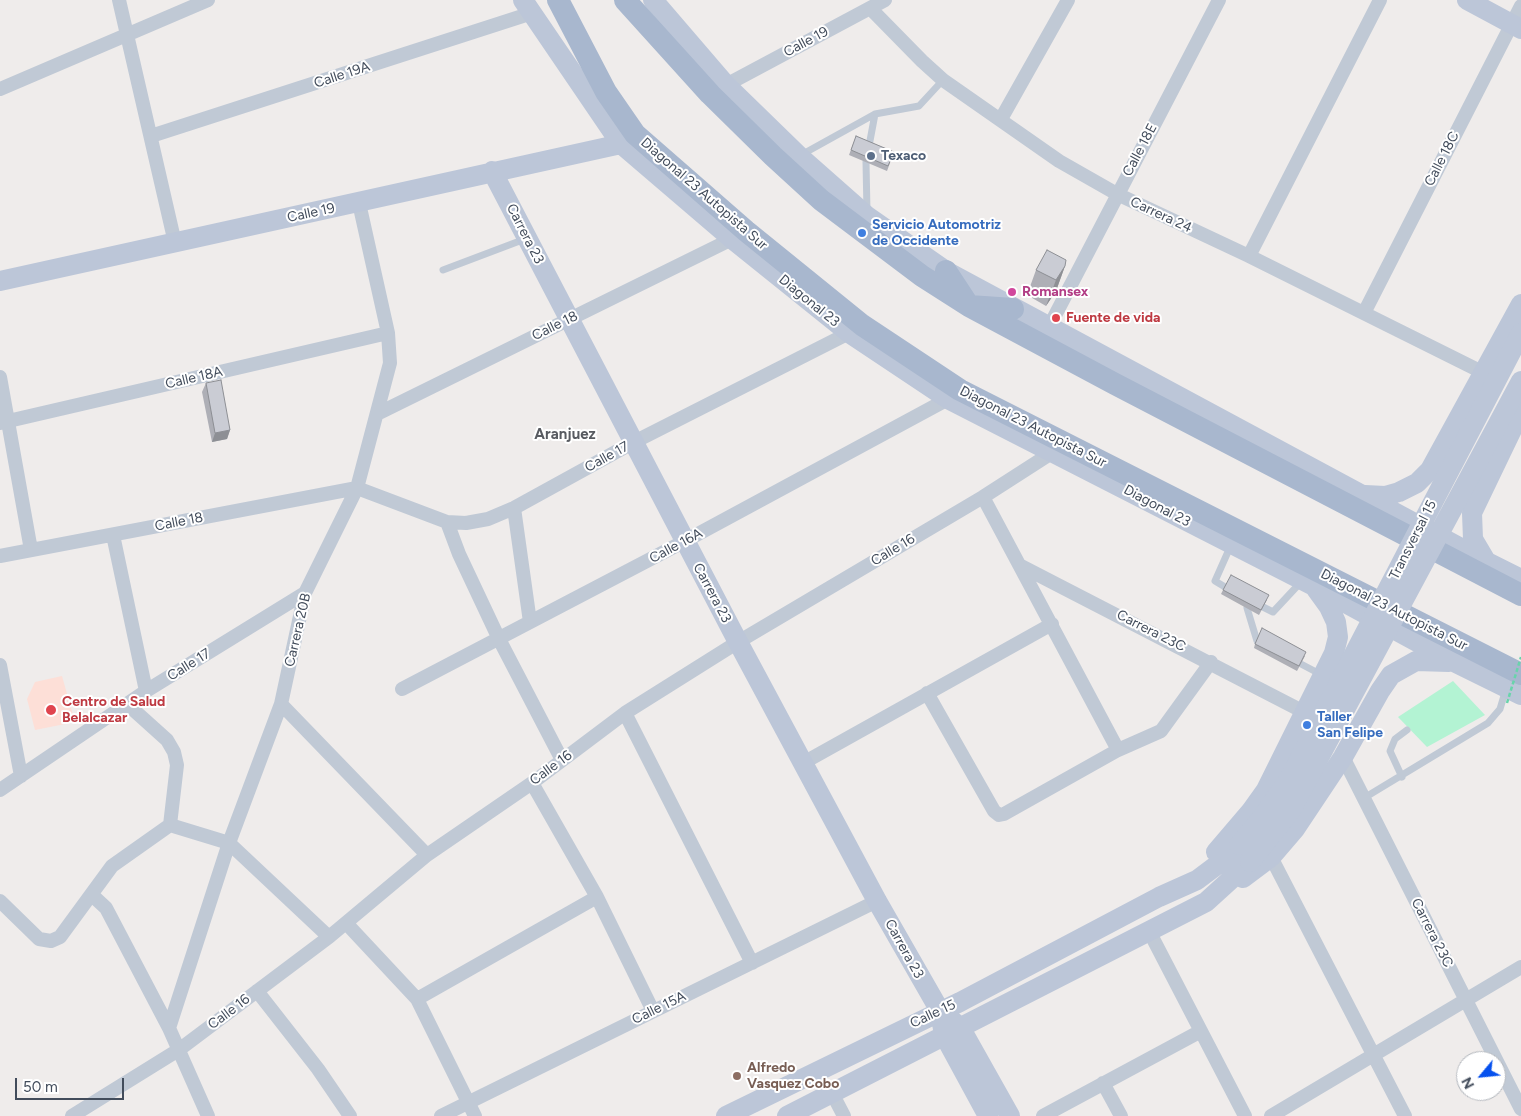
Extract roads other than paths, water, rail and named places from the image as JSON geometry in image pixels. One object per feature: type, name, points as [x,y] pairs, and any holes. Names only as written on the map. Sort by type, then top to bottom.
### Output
[{"type":"main road","name":"Diagonal 23 Autopista Sur","points":[[558,0],[628,139],[724,213],[862,325],[960,390],[1514,690]]},
{"type":"main road","points":[[625,0],[718,89],[821,200],[922,276],[969,306],[1521,595]]},
{"type":"main road","points":[[946,271],[969,306]]},
{"type":"main road","points":[[969,306],[1013,308]]},
{"type":"street","points":[[119,0],[174,243]]},
{"type":"street","points":[[0,89],[208,0]]},
{"type":"street","points":[[653,0],[718,89],[799,156],[867,216],[946,271],[1521,579]]},
{"type":"street","name":"Calle 19","points":[[718,89],[885,0]]},
{"type":"street","points":[[1001,119],[1068,0]]},
{"type":"street","name":"Calle 18E","points":[[1049,327],[1219,0]]},
{"type":"street","points":[[1250,256],[1380,0]]},
{"type":"street","points":[[1467,0],[1516,27]]},
{"type":"street","name":"Calle 18C","points":[[1364,313],[1516,27],[1521,6]]},
{"type":"street","points":[[527,7],[628,139]]},
{"type":"street","name":"Calle 19A","points":[[151,136],[527,7]]},
{"type":"street","name":"Carrera 24","points":[[870,8],[943,80],[1059,161],[1117,194],[1250,256],[1484,373]]},
{"type":"street","name":"Calle 19","points":[[0,281],[358,203],[628,139]]},
{"type":"street","name":"Diagonal 23","points":[[628,139],[732,239],[849,334],[948,399],[1308,584],[1454,662],[1514,690]]},
{"type":"street","name":"Carrera 23","points":[[492,171],[738,642],[877,901],[952,1031],[1010,1116]]},
{"type":"street","name":"Carrera 20B","points":[[169,1028],[229,843],[281,704],[305,593],[357,488],[379,413],[390,363],[388,333],[358,203]]},
{"type":"street","name":"Calle 18","points":[[379,413],[732,239]]},
{"type":"street","points":[[1363,495],[1385,496],[1399,492],[1412,486],[1426,475],[1521,304]]},
{"type":"street","name":"Calle 18A","points":[[4,422],[388,333]]},
{"type":"street","name":"Transversal 15","points":[[1138,908],[1159,896],[1197,880],[1221,862],[1239,845],[1264,815],[1289,779],[1521,333]]},
{"type":"street","name":"Calle 17","points":[[357,488],[447,522],[466,524],[488,519],[514,508],[634,442],[849,334]]},
{"type":"street","points":[[0,377],[4,422],[32,550]]},
{"type":"street","name":"Transversal 15","points":[[1149,931],[1206,902],[1250,862],[1291,810],[1521,381]]},
{"type":"street","name":"Calle 16A","points":[[402,689],[685,541],[948,399]]},
{"type":"street","points":[[1487,562],[1479,552],[1473,539],[1472,513],[1521,411]]},
{"type":"street","name":"Calle 16","points":[[72,1116],[180,1048],[329,937],[427,855],[532,782],[625,713],[738,642],[983,497],[1054,452]]},
{"type":"street","name":"Calle 18","points":[[0,556],[357,488]]},
{"type":"street","points":[[983,497],[1118,750]]},
{"type":"street","points":[[514,508],[530,622]]},
{"type":"street","points":[[447,522],[459,554],[499,638],[562,760]]},
{"type":"street","points":[[113,535],[146,691]]},
{"type":"street","name":"Carrera 23C","points":[[1021,566],[1306,712]]},
{"type":"street","points":[[1159,896],[1196,871],[1246,817],[1274,776],[1324,676],[1336,646],[1338,629],[1329,607],[1308,584]]},
{"type":"street","name":"Calle 17","points":[[0,790],[146,691],[305,593]]},
{"type":"street","points":[[803,763],[1052,624]]},
{"type":"street","points":[[1206,902],[1256,870],[1271,857],[1295,830],[1343,757],[1383,685],[1396,671],[1416,661],[1454,662]]},
{"type":"street","points":[[927,693],[994,811],[998,814],[1004,814],[1118,750],[1161,731],[1211,662]]},
{"type":"street","points":[[0,665],[21,776]]},
{"type":"street","points":[[0,901],[40,939],[51,941],[60,937],[92,896],[112,866],[170,825],[177,765],[174,752],[167,740],[127,704]]},
{"type":"street","points":[[281,704],[427,855]]},
{"type":"street","points":[[625,713],[752,963]]},
{"type":"street","name":"Carrera 23C","points":[[1343,757],[1466,1000],[1517,1090],[1521,1109]]},
{"type":"street","points":[[532,782],[597,897],[653,1011]]},
{"type":"street","points":[[170,825],[229,843],[329,937]]},
{"type":"street","points":[[1271,857],[1405,1116]]},
{"type":"street","points":[[92,896],[106,908],[180,1048],[208,1116]]},
{"type":"street","points":[[417,999],[597,897]]},
{"type":"street","name":"Calle 15A","points":[[441,1116],[877,901]]},
{"type":"street","name":"Calle 15","points":[[726,1116],[940,1011],[1138,908]]},
{"type":"street","points":[[346,923],[417,999],[475,1116]]},
{"type":"street","points":[[1149,931],[1245,1116]]},
{"type":"street","name":"Calle 15","points":[[787,1116],[1149,931]]},
{"type":"street","points":[[1271,1116],[1521,967]]},
{"type":"street","points":[[257,990],[318,1069],[350,1116]]},
{"type":"street","name":"Carrera 23","points":[[952,1031],[988,1116]]},
{"type":"street","points":[[1043,1116],[1201,1031]]},
{"type":"street","points":[[1103,1083],[1121,1116]]},
{"type":"street","points":[[832,1093],[844,1116]]},
{"type":"lane","points":[[799,156],[875,114],[919,106],[943,80]]},
{"type":"lane","points":[[869,146],[875,114]]},
{"type":"lane","points":[[866,162],[867,216]]},
{"type":"lane","points":[[443,270],[527,238]]},
{"type":"lane","points":[[1226,587],[1215,581],[1231,544]]},
{"type":"lane","points":[[1263,607],[1273,612],[1308,584]]},
{"type":"lane","points":[[1248,608],[1257,641]]},
{"type":"lane","points":[[1300,664],[1324,676]]},
{"type":"lane","points":[[1364,798],[1402,777],[1488,723],[1514,690]]},
{"type":"lane","points":[[1402,777],[1390,751],[1395,739],[1407,730]]},
{"type":"place","name":"Texaco","points":[[871,156]]},
{"type":"place","name":"Servicio Automotriz de Occidente","points":[[862,233]]},
{"type":"place","name":"Romansex","points":[[1012,292]]},
{"type":"place","name":"Fuente de vida","points":[[1056,318]]},
{"type":"place","name":"Centro de Salud Belalcazar","points":[[51,710]]},
{"type":"place","name":"Taller San Felipe","points":[[1307,725]]},
{"type":"place","name":"Alfredo Vasquez Cobo","points":[[737,1076]]},
{"type":"district","name":"Aranjuez","points":[[565,435]]}]
